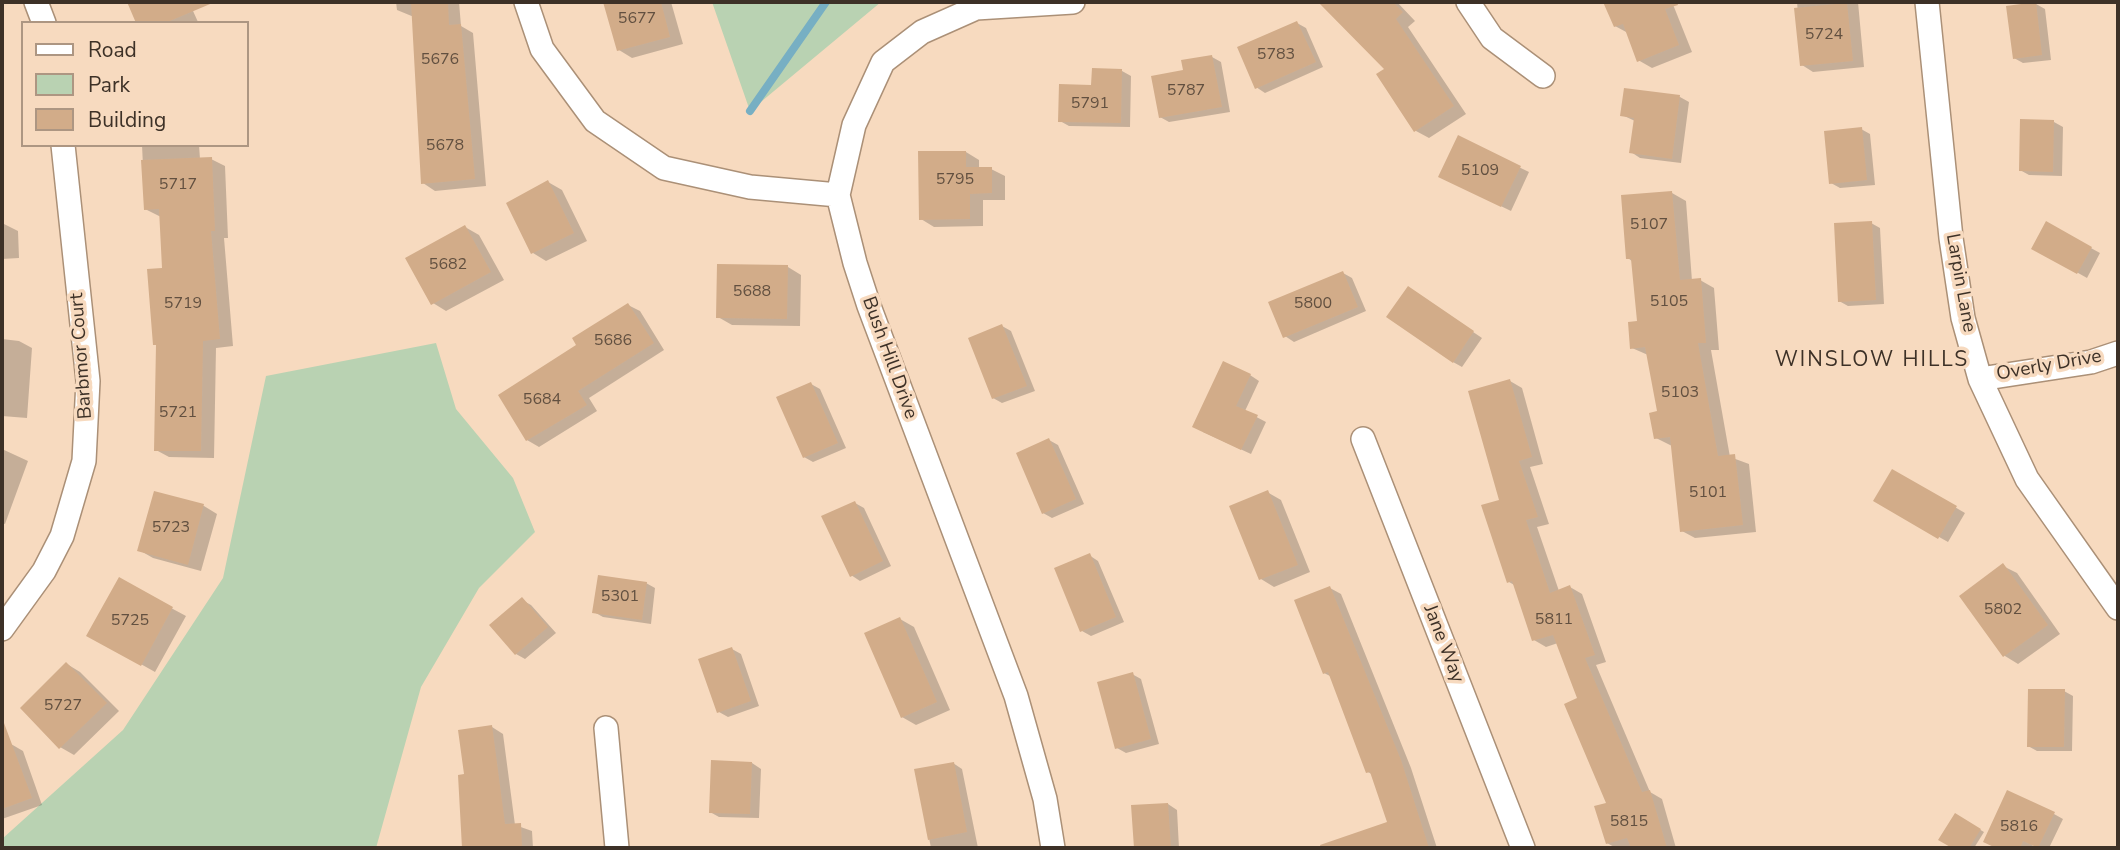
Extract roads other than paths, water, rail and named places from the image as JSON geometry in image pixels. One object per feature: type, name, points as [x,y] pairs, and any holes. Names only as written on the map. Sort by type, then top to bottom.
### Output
[{"type":"street","points":[[36,2],[43,21]]},
{"type":"street","points":[[526,2],[542,49],[595,121],[664,168],[750,187],[838,195]]},
{"type":"street","name":"Bush Hill Drive","points":[[1053,848],[1045,799],[1016,696],[869,306],[838,195],[854,125],[883,62],[922,32],[976,8],[1073,2]]},
{"type":"street","points":[[1468,2],[1492,37],[1543,76]]},
{"type":"street","name":"Larpin Lane","points":[[1927,2],[1951,238],[1963,318],[1980,379],[2027,479],[2118,608]]},
{"type":"street","name":"Barbmor Court","points":[[2,629],[44,571],[62,536],[84,461],[88,381],[64,147]]},
{"type":"street","name":"Overly Drive","points":[[1980,379],[2091,362],[2118,353]]},
{"type":"street","name":"Jane Way","points":[[1363,439],[1523,848]]},
{"type":"street","points":[[606,728],[617,848]]},
{"type":"waterway","points":[[750,111],[826,2]]},
{"type":"district","name":"WINSLOW HILLS","points":[[1872,361]]}]
